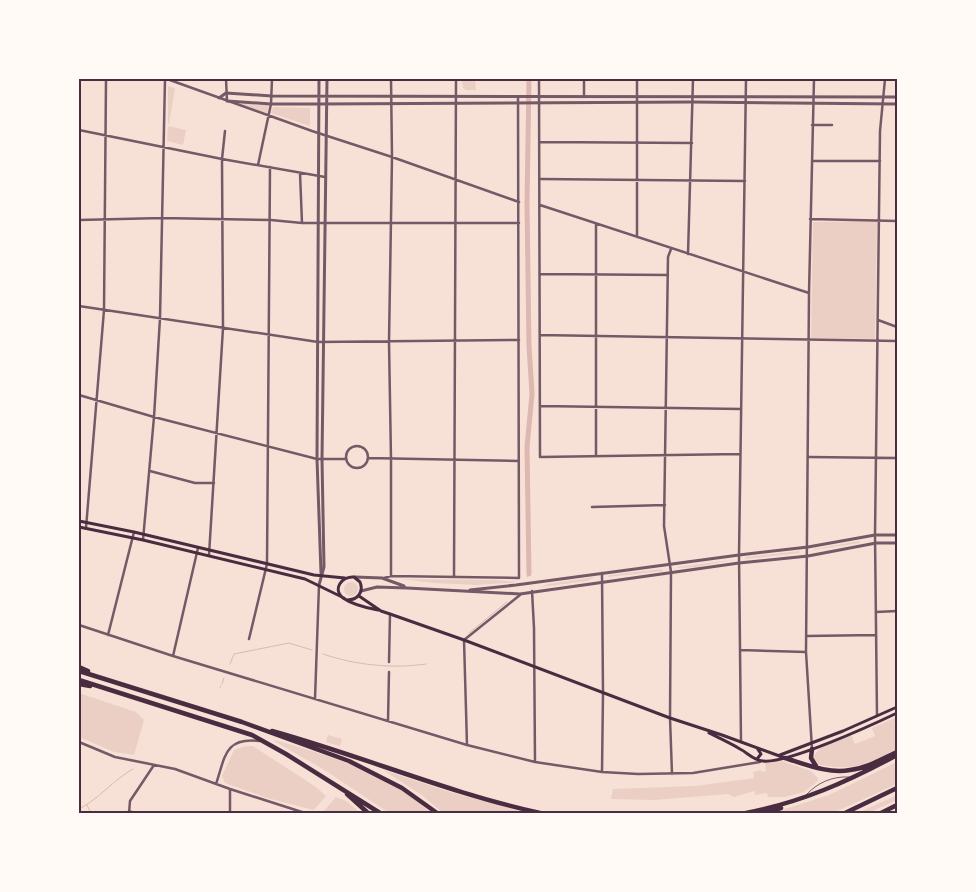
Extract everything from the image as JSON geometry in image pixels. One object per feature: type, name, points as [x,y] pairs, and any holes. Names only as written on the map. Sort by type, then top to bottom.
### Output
[{"type":"highway","points":[[79,669],[242,722],[314,743],[404,774],[540,813]]},
{"type":"highway","points":[[79,680],[244,732],[265,741],[380,813]]},
{"type":"highway","points":[[79,684],[108,690]]},
{"type":"highway","points":[[242,722],[349,761],[416,796],[437,813]]},
{"type":"highway","points":[[811,746],[812,762],[819,768]]},
{"type":"highway","points":[[785,758],[819,768],[850,770],[866,766],[897,753]]},
{"type":"highway","points":[[746,813],[801,800],[854,777],[897,753]]},
{"type":"highway","points":[[338,787],[368,813]]},
{"type":"highway","points":[[845,813],[897,788]]},
{"type":"highway","points":[[764,813],[794,802]]},
{"type":"highway","points":[[881,813],[897,805]]},
{"type":"main road","points":[[79,521],[198,546],[321,576],[354,577],[360,582],[361,591],[359,596],[354,599],[346,599]]},
{"type":"main road","points":[[79,527],[143,540],[305,579],[333,594],[362,606],[382,611],[464,640],[670,718],[785,758]]},
{"type":"main road","points":[[345,578],[340,582],[338,589],[346,599]]},
{"type":"main road","points":[[359,596],[382,611]]},
{"type":"main road","points":[[704,730],[739,748],[752,759],[763,761],[785,758],[897,707]]},
{"type":"main road","points":[[779,756],[811,746],[897,713]]},
{"type":"main road","points":[[756,747],[761,754],[756,759]]},
{"type":"street","points":[[86,528],[104,310],[106,79]]},
{"type":"street","points":[[143,540],[150,471],[160,318],[166,79],[319,134],[392,157],[519,202]]},
{"type":"street","points":[[226,79],[227,101]]},
{"type":"street","points":[[258,164],[271,104],[272,79]]},
{"type":"street","points":[[319,79],[317,459],[321,576]]},
{"type":"street","points":[[315,699],[319,585],[324,567],[322,460],[327,79]]},
{"type":"street","points":[[390,576],[392,459],[390,342],[391,79]]},
{"type":"street","points":[[454,577],[456,79]]},
{"type":"street","points":[[539,79],[540,457],[740,454]]},
{"type":"street","points":[[584,79],[584,97]]},
{"type":"street","points":[[637,79],[637,237]]},
{"type":"street","points":[[688,254],[693,79]]},
{"type":"street","points":[[741,742],[739,554],[746,79]]},
{"type":"street","points":[[811,746],[806,636],[810,220],[814,79]]},
{"type":"street","points":[[877,717],[875,535],[880,161],[882,103],[885,96],[885,79]]},
{"type":"street","points":[[219,98],[226,93],[272,96],[897,97]]},
{"type":"street","points":[[518,97],[519,578],[524,584]]},
{"type":"street","points":[[227,101],[271,104],[518,102],[897,104]]},
{"type":"street","points":[[812,125],[832,125]]},
{"type":"street","points":[[79,130],[222,159],[325,177]]},
{"type":"street","points":[[209,557],[223,328],[222,159],[225,131]]},
{"type":"street","points":[[540,142],[692,143]]},
{"type":"street","points":[[812,161],[880,161]]},
{"type":"street","points":[[249,639],[266,564],[270,335],[270,167]]},
{"type":"street","points":[[300,173],[302,223]]},
{"type":"street","points":[[540,179],[745,181]]},
{"type":"street","points":[[540,205],[809,293]]},
{"type":"street","points":[[79,220],[162,218],[271,220],[302,223],[519,223]]},
{"type":"street","points":[[810,220],[897,221]]},
{"type":"street","points":[[596,224],[596,456]]},
{"type":"street","points":[[671,249],[668,257],[664,526],[671,572],[670,718],[672,774]]},
{"type":"street","points":[[540,274],[668,275]]},
{"type":"street","points":[[79,306],[318,342],[519,340]]},
{"type":"street","points":[[878,320],[897,327]]},
{"type":"street","points":[[540,335],[897,342]]},
{"type":"street","points":[[79,395],[154,417],[317,459],[346,459]]},
{"type":"street","points":[[541,406],[741,409]]},
{"type":"street","points":[[357,446],[364,448],[368,458],[363,466],[356,468],[349,465],[346,459],[350,449],[357,446]]},
{"type":"street","points":[[809,457],[897,458]]},
{"type":"street","points":[[368,458],[519,461]]},
{"type":"street","points":[[150,471],[195,483],[214,483]]},
{"type":"street","points":[[592,507],[665,504]]},
{"type":"street","points":[[108,635],[134,532]]},
{"type":"street","points":[[361,591],[377,588],[467,590],[524,584],[739,554],[808,547],[875,535],[897,535]]},
{"type":"street","points":[[467,590],[483,593],[520,594],[739,563],[808,556],[876,544],[897,543]]},
{"type":"street","points":[[174,656],[198,546]]},
{"type":"street","points":[[602,573],[602,772]]},
{"type":"street","points":[[354,577],[519,578]]},
{"type":"street","points":[[382,578],[407,588]]},
{"type":"street","points":[[532,591],[535,762]]},
{"type":"street","points":[[467,745],[464,640],[520,594]]},
{"type":"street","points":[[876,612],[897,611]]},
{"type":"street","points":[[389,662],[390,614]]},
{"type":"street","points":[[79,625],[174,656],[467,745],[535,762],[602,772],[672,774],[707,772],[763,761]]},
{"type":"street","points":[[806,636],[876,635]]},
{"type":"street","points":[[740,650],[806,652]]},
{"type":"street","points":[[388,721],[389,672]]},
{"type":"street","points":[[216,784],[228,750],[236,742],[247,740],[265,741]]},
{"type":"street","points":[[79,742],[115,757],[180,771],[305,813]]},
{"type":"street","points":[[134,813],[129,812],[130,802],[154,765]]},
{"type":"street","points":[[230,789],[230,813]]},
{"type":"shaded area","points":[[462,79],[475,79],[476,90],[466,90],[463,88]]},
{"type":"shaded area","points":[[168,86],[175,88],[169,124],[168,124]]},
{"type":"shaded area","points":[[240,104],[269,105],[267,113]]},
{"type":"shaded area","points":[[273,107],[310,108],[310,126],[271,113]]},
{"type":"shaded area","points":[[168,126],[186,130],[183,145],[167,141]]},
{"type":"shaded area","points":[[877,221],[875,339],[811,338],[813,222]]},
{"type":"shaded area","points":[[859,541],[860,543],[813,550],[814,549]]},
{"type":"shaded area","points":[[799,551],[800,553],[745,559],[746,557]]},
{"type":"shaded area","points":[[732,560],[696,567],[677,568],[678,567]]},
{"type":"shaded area","points":[[662,569],[663,571],[608,577],[609,575]]},
{"type":"shaded area","points":[[595,577],[587,581],[541,587],[548,584]]},
{"type":"shaded area","points":[[402,579],[494,580],[519,582],[477,585]]},
{"type":"shaded area","points":[[348,582],[354,582],[358,589],[354,596],[348,596],[344,592],[344,586]]},
{"type":"shaded area","points":[[79,693],[136,712],[144,720],[134,755],[114,752],[79,737]]},
{"type":"shaded area","points":[[897,717],[897,749],[886,755],[858,766],[849,767],[816,764],[813,759],[819,750],[834,741],[851,735],[855,744],[875,736],[872,728]]},
{"type":"shaded area","points":[[328,735],[342,739],[340,746],[326,742]]},
{"type":"shaded area","points":[[275,740],[317,752],[358,767],[396,787],[431,813],[389,813]]},
{"type":"shaded area","points":[[245,746],[253,746],[316,787],[326,796],[314,810],[267,798],[225,783],[222,776],[234,750]]},
{"type":"shaded area","points":[[782,761],[811,771],[818,778],[818,781],[804,792],[785,797],[768,797],[767,793],[755,795],[754,791],[734,797],[728,794],[654,800],[611,799],[613,789],[695,786],[754,778],[753,772],[766,771],[765,763]]},
{"type":"shaded area","points":[[897,762],[897,784],[833,813],[772,813],[829,795]]},
{"type":"shaded area","points":[[383,770],[450,792],[527,813],[443,813],[423,796]]},
{"type":"shaded area","points":[[897,795],[897,800],[868,813],[858,813]]},
{"type":"shaded area","points":[[336,797],[346,801],[361,813],[322,813]]},
{"type":"waterway","points":[[529,79],[527,204],[529,346],[532,394],[527,447],[529,574]]},
{"type":"waterway","points":[[469,633],[507,602]]},
{"type":"waterway","points":[[230,664],[234,654],[289,643],[312,650]]},
{"type":"waterway","points":[[323,654],[348,661],[374,665],[426,664]]},
{"type":"waterway","points":[[222,684],[224,678]]},
{"type":"waterway","points":[[79,809],[133,769]]},
{"type":"waterway","points":[[87,805],[91,813]]}]
